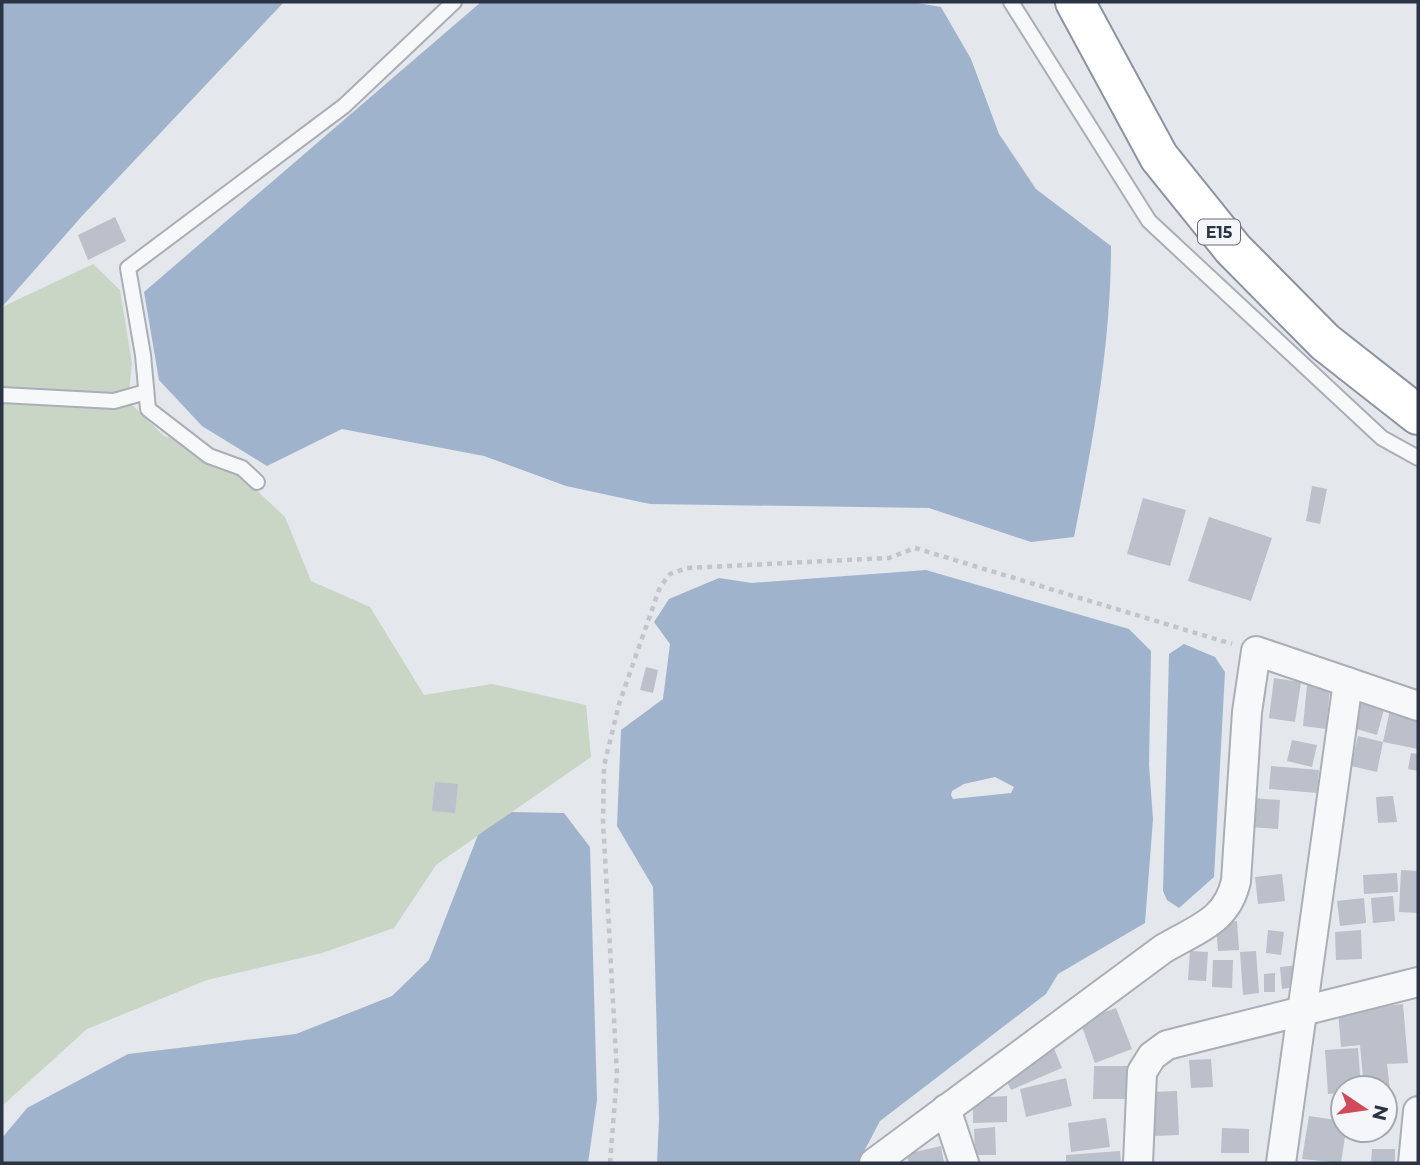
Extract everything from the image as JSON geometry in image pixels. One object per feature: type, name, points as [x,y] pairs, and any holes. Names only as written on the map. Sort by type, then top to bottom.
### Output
[{"type":"highway","name":"E15","points":[[1075,2],[1159,157],[1233,249],[1325,342],[1418,415]]},
{"type":"street","points":[[874,1163],[1163,948],[1215,919],[1231,902],[1236,881],[1247,712],[1256,652],[1418,706]]},
{"type":"street","points":[[1281,1163],[1300,1011],[1348,682]]},
{"type":"street","points":[[1138,1163],[1142,1072],[1152,1056],[1167,1045],[1418,982]]},
{"type":"street","points":[[946,1109],[964,1163]]},
{"type":"street","points":[[1413,1163],[1418,1111]]},
{"type":"lane","points":[[257,482],[242,468],[209,456],[177,434],[148,409],[143,355],[128,268],[344,106],[454,2]]},
{"type":"lane","points":[[1011,2],[1149,221],[1382,439],[1418,458]]},
{"type":"lane","points":[[2,395],[114,401],[146,392]]},
{"type":"path","points":[[610,1163],[617,1074],[603,821],[604,766],[645,621],[660,587],[670,574],[687,568],[889,558],[915,548],[1256,652]]},
{"type":"green space","points":[[93,264],[120,290],[132,363],[128,401],[164,436],[214,450],[285,517],[311,581],[370,607],[424,695],[492,684],[586,705],[591,757],[436,865],[394,928],[322,953],[207,980],[87,1029],[2,1106],[2,307]]},
{"type":"water","points":[[2,2],[284,2],[82,216],[2,307]]},
{"type":"water","points":[[481,2],[912,2],[941,7],[971,59],[999,134],[1036,189],[1111,246],[1104,356],[1074,537],[1031,542],[929,508],[650,504],[566,486],[484,456],[342,429],[267,466],[202,426],[159,380],[144,292]]},
{"type":"water","points":[[926,570],[1129,629],[1151,651],[1149,765],[1153,819],[1145,923],[1058,974],[1046,994],[880,1121],[858,1163],[657,1163],[659,1119],[653,887],[617,826],[621,730],[663,699],[670,644],[654,622],[669,599],[719,578],[752,583]],"holes":[[[995,777],[1014,787],[1011,793],[953,799],[951,795],[952,791],[964,784]]]},
{"type":"water","points":[[1184,644],[1215,657],[1225,672],[1214,877],[1179,908],[1167,900],[1163,891],[1169,654]]},
{"type":"water","points":[[512,812],[564,813],[590,847],[597,1100],[588,1163],[2,1163],[2,1138],[27,1108],[128,1054],[296,1034],[392,996],[429,960],[478,835]]},
{"type":"building","points":[[115,217],[126,241],[88,260],[78,235]]},
{"type":"building","points":[[1312,486],[1327,489],[1320,524],[1306,521]]},
{"type":"building","points":[[1143,498],[1186,510],[1170,566],[1127,554]]},
{"type":"building","points":[[1209,517],[1272,538],[1251,601],[1188,581]]},
{"type":"building","points":[[646,667],[658,670],[653,693],[640,690]]},
{"type":"building","points":[[1274,678],[1301,682],[1295,722],[1269,718]]},
{"type":"building","points":[[1307,685],[1330,688],[1326,729],[1303,726]]},
{"type":"building","points":[[1363,696],[1386,702],[1377,735],[1353,728]]},
{"type":"building","points":[[1390,710],[1418,717],[1418,749],[1383,742]]},
{"type":"building","points":[[1358,736],[1383,742],[1377,772],[1351,766]]},
{"type":"building","points":[[1292,740],[1317,745],[1312,767],[1287,761]]},
{"type":"building","points":[[1411,753],[1418,754],[1418,771],[1408,769]]},
{"type":"building","points":[[1271,766],[1319,770],[1317,793],[1269,789]]},
{"type":"building","points":[[435,782],[458,784],[455,813],[432,811]]},
{"type":"building","points":[[1393,796],[1397,822],[1378,823],[1376,797]]},
{"type":"building","points":[[1252,798],[1280,800],[1278,829],[1249,827]]},
{"type":"building","points":[[1401,870],[1418,871],[1418,913],[1399,912]]},
{"type":"building","points":[[1397,873],[1398,892],[1364,894],[1363,875]]},
{"type":"building","points":[[1282,874],[1285,901],[1258,904],[1255,877]]},
{"type":"building","points":[[1393,896],[1395,921],[1373,923],[1371,898]]},
{"type":"building","points":[[1364,898],[1366,923],[1340,926],[1337,901]]},
{"type":"building","points":[[1237,921],[1239,950],[1218,951],[1216,923]]},
{"type":"building","points":[[1268,930],[1284,932],[1281,955],[1266,953]]},
{"type":"building","points":[[1361,930],[1362,959],[1336,960],[1335,932]]},
{"type":"building","points":[[1190,951],[1208,952],[1206,981],[1188,980]]},
{"type":"building","points":[[1256,951],[1259,993],[1243,995],[1240,952]]},
{"type":"building","points":[[1213,960],[1233,960],[1232,988],[1212,987]]},
{"type":"building","points":[[1299,965],[1302,986],[1282,989],[1280,967]]},
{"type":"building","points":[[1275,973],[1275,992],[1264,992],[1264,974]]},
{"type":"building","points":[[1403,1004],[1408,1063],[1387,1064],[1388,1074],[1363,1074],[1360,1045],[1341,1047],[1338,1011]]},
{"type":"building","points":[[1116,1008],[1132,1049],[1095,1063],[1080,1021]]},
{"type":"building","points":[[1053,1046],[1062,1068],[1011,1090],[1001,1069]]},
{"type":"building","points":[[1358,1048],[1360,1074],[1329,1074],[1329,1094],[1328,1094],[1325,1050]]},
{"type":"building","points":[[1211,1059],[1213,1087],[1191,1088],[1189,1060]]},
{"type":"building","points":[[1094,1066],[1132,1066],[1132,1099],[1093,1099]]},
{"type":"building","points":[[1066,1078],[1072,1106],[1026,1117],[1020,1089]]},
{"type":"building","points":[[1177,1091],[1179,1135],[1154,1136],[1152,1092]]},
{"type":"building","points":[[1007,1096],[1007,1122],[973,1123],[973,1098]]},
{"type":"building","points":[[1309,1116],[1329,1119],[1329,1144],[1344,1144],[1341,1163],[1302,1159]]},
{"type":"building","points":[[1106,1118],[1110,1147],[1071,1152],[1068,1123]]},
{"type":"building","points":[[995,1127],[996,1155],[975,1155],[974,1129]]},
{"type":"building","points":[[1222,1128],[1249,1129],[1249,1153],[1221,1153]]},
{"type":"building","points":[[941,1146],[944,1163],[909,1163],[906,1154]]},
{"type":"building","points":[[1372,1149],[1395,1149],[1395,1163],[1371,1163]]},
{"type":"building","points":[[1120,1151],[1121,1163],[1066,1163],[1066,1155]]}]
